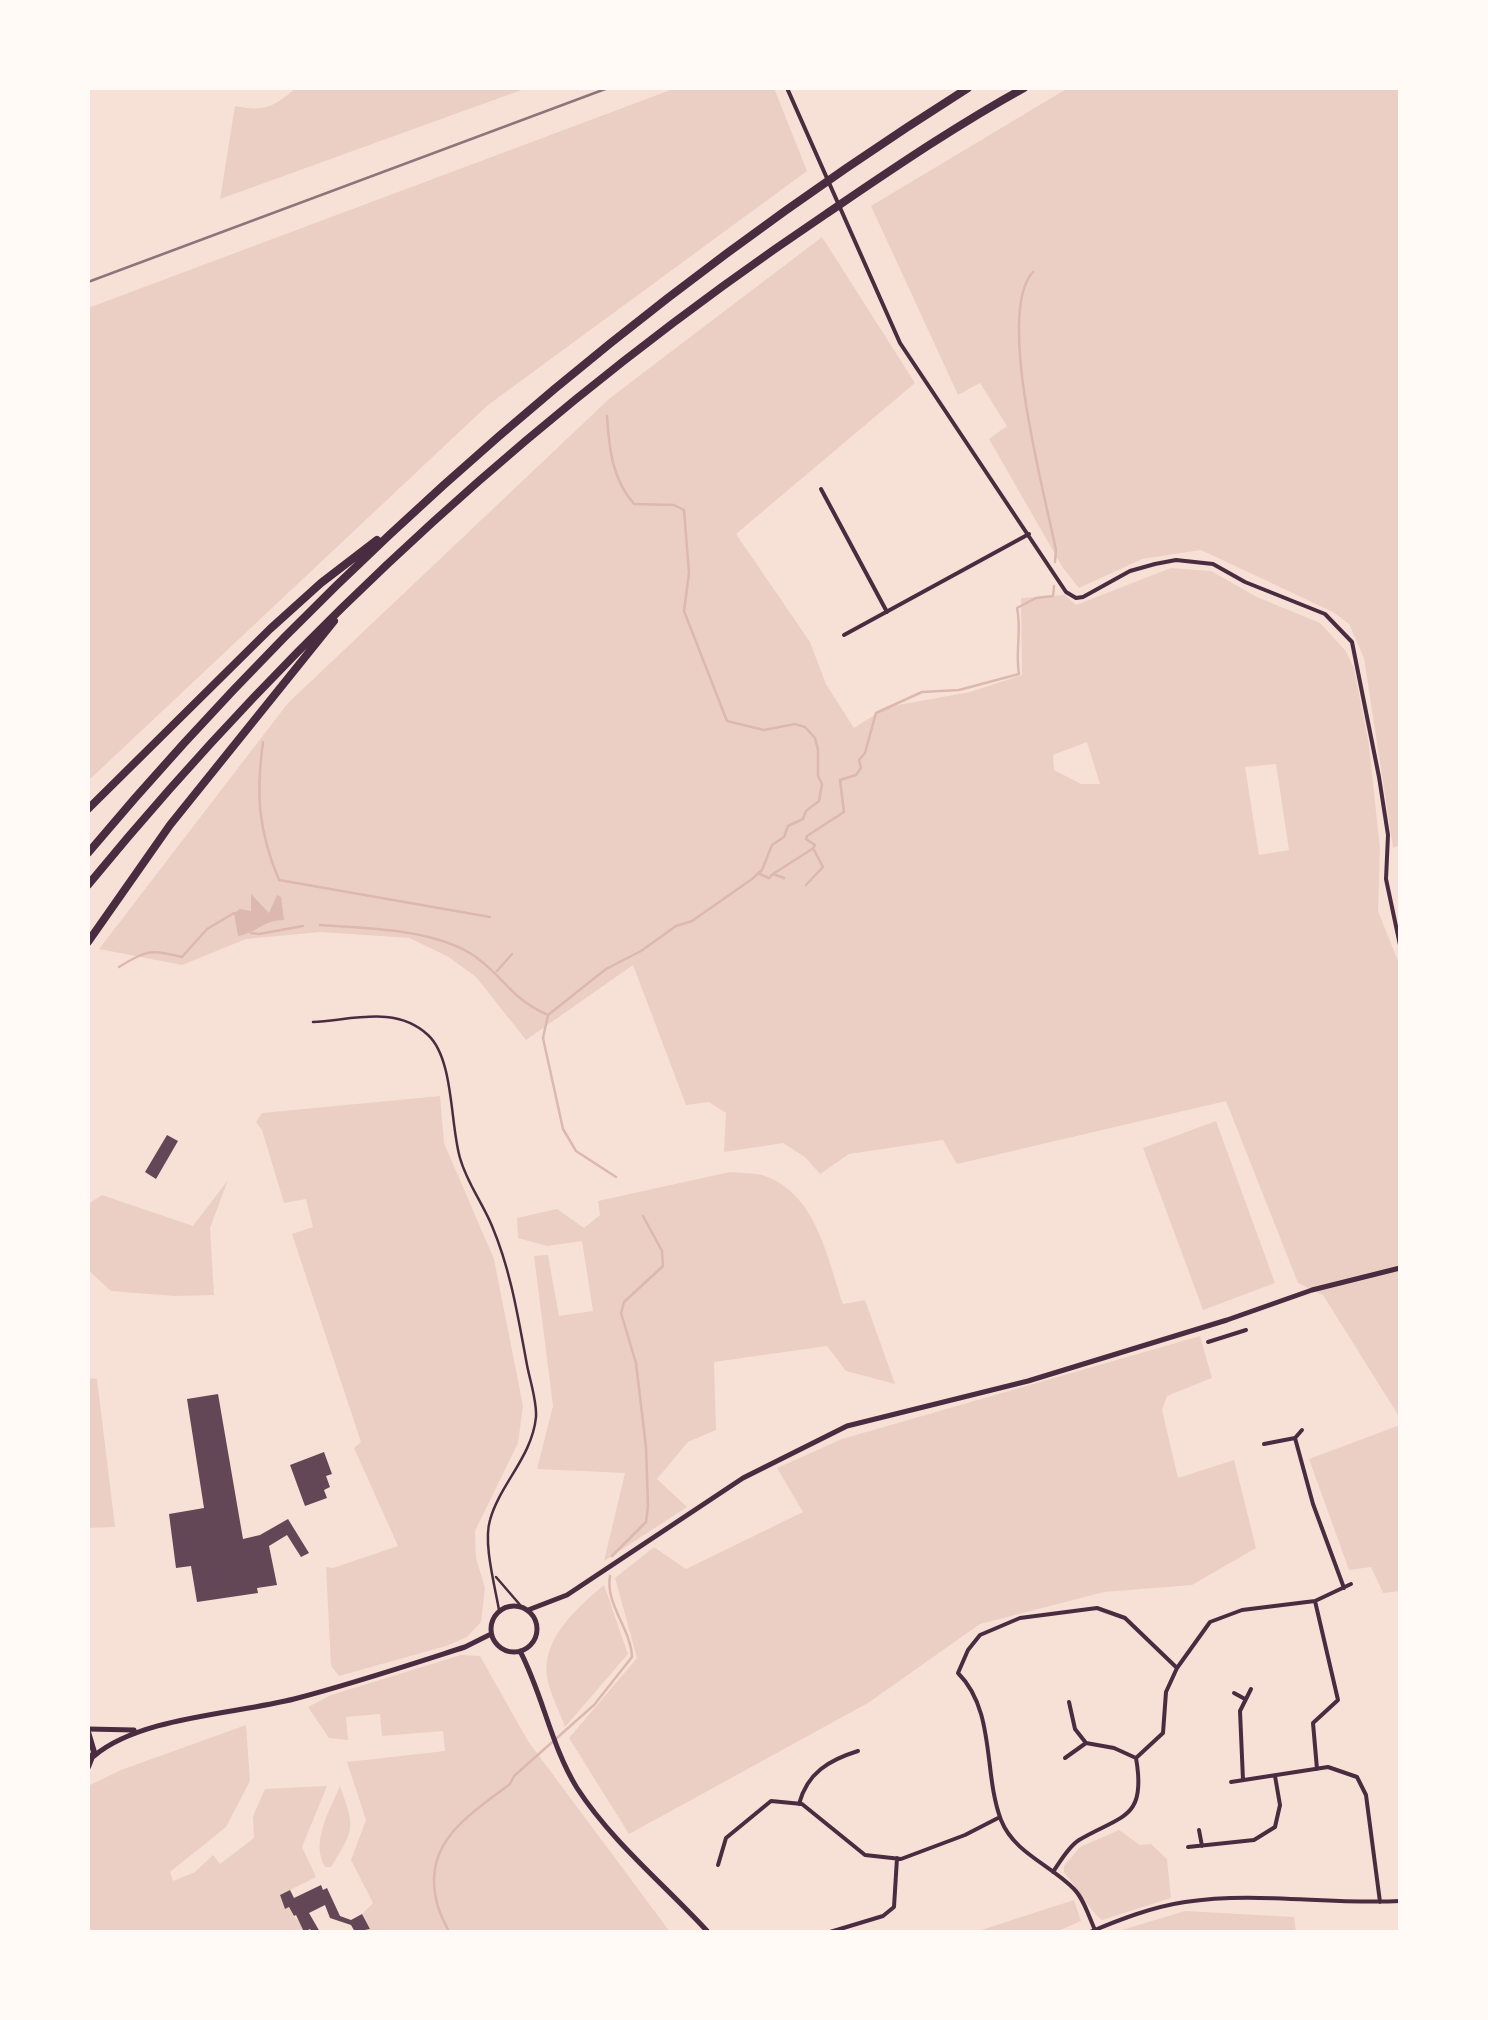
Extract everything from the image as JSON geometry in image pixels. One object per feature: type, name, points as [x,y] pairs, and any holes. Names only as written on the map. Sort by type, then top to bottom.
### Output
[{"type":"highway","points":[[88,853],[244,676],[399,525],[498,436],[789,206],[968,88]]},
{"type":"highway","points":[[88,884],[230,723],[348,603],[501,460],[644,344],[829,212],[1024,88]]},
{"type":"highway","points":[[88,809],[321,582],[399,525]]},
{"type":"highway","points":[[88,942],[179,814],[348,603]]},
{"type":"highway","points":[[88,1730],[94,1756],[88,1767]]},
{"type":"street","points":[[788,88],[900,343],[1066,592],[1076,598],[1130,571],[1155,564],[1176,560],[1213,564],[1245,582],[1324,614],[1352,642],[1380,777],[1388,834],[1386,879],[1400,945]]},
{"type":"street","points":[[821,488],[888,613]]},
{"type":"street","points":[[844,635],[1029,534]]},
{"type":"street","points":[[520,1652],[502,1649],[490,1634],[491,1621],[499,1610],[524,1608],[567,1595],[743,1478],[847,1426],[1028,1382],[1312,1290],[1400,1268]]},
{"type":"street","points":[[1227,1320],[1232,1334]]},
{"type":"street","points":[[1208,1342],[1246,1330]]},
{"type":"street","points":[[1264,1444],[1296,1438],[1302,1430]]},
{"type":"street","points":[[1296,1438],[1313,1504],[1344,1588]]},
{"type":"street","points":[[1136,1758],[1163,1733],[1166,1692],[1177,1668],[1210,1622],[1225,1613],[1315,1601],[1351,1584]]},
{"type":"street","points":[[1315,1601],[1338,1700],[1313,1723],[1316,1769]]},
{"type":"street","points":[[520,1652],[536,1637],[536,1622],[524,1608]]},
{"type":"street","points":[[1177,1668],[1125,1618],[1098,1608],[1020,1618],[980,1635],[958,1673],[978,1702],[1000,1817],[1028,1856],[1077,1891],[1092,1931],[1139,1913],[1186,1902],[1400,1901]]},
{"type":"street","points":[[94,1756],[140,1731],[294,1699],[466,1647],[490,1634]]},
{"type":"street","points":[[520,1652],[536,1682],[560,1754],[583,1796],[608,1828],[708,1932]]},
{"type":"street","points":[[1242,1780],[1240,1711],[1250,1688]]},
{"type":"street","points":[[1234,1693],[1246,1699]]},
{"type":"street","points":[[1069,1702],[1074,1728],[1086,1744]]},
{"type":"street","points":[[88,1730],[140,1731]]},
{"type":"street","points":[[1065,1758],[1086,1744],[1114,1748],[1136,1758]]},
{"type":"street","points":[[799,1804],[811,1776],[858,1750]]},
{"type":"street","points":[[1053,1872],[1075,1842],[1116,1824],[1136,1802],[1141,1785],[1136,1758]]},
{"type":"street","points":[[1231,1782],[1328,1768],[1357,1777],[1366,1796],[1380,1902]]},
{"type":"street","points":[[1188,1848],[1254,1840],[1276,1827],[1280,1805],[1275,1776]]},
{"type":"street","points":[[718,1865],[726,1838],[770,1801],[799,1804],[865,1855],[897,1858],[950,1842],[1000,1817]]},
{"type":"street","points":[[1199,1830],[1202,1846]]},
{"type":"street","points":[[830,1932],[884,1916],[894,1907],[897,1858]]},
{"type":"lane","points":[[312,1022],[391,1015],[411,1022],[440,1048],[451,1119],[466,1177],[490,1220],[509,1268],[536,1413],[531,1440],[490,1520],[488,1540],[499,1610]]},
{"type":"lane","points":[[495,1576],[524,1608]]},
{"type":"shaded area","points":[[296,88],[527,88],[220,199],[235,106],[268,106]]},
{"type":"shaded area","points":[[676,88],[774,88],[807,171],[488,405],[88,781],[88,308]]},
{"type":"shaded area","points":[[1068,88],[1400,88],[1400,845],[1393,848],[1364,658],[1349,624],[1333,612],[1201,550],[1142,559],[1079,588],[1063,568],[989,439],[1007,426],[980,383],[958,395],[871,206]]},
{"type":"shaded area","points":[[822,237],[915,383],[736,534],[810,642],[826,684],[854,728],[887,707],[970,692],[1022,675],[1021,598],[1065,595],[1076,605],[1171,568],[1211,571],[1257,597],[1320,623],[1345,650],[1354,668],[1369,745],[1380,849],[1378,911],[1400,966],[1400,1418],[1323,1295],[1298,1283],[1226,1101],[957,1164],[943,1140],[849,1154],[820,1174],[805,1157],[783,1143],[724,1152],[726,1113],[709,1102],[686,1105],[633,965],[526,1040],[476,977],[447,956],[409,938],[321,932],[246,939],[182,965],[99,949],[288,703],[610,398]],"holes":[[[1087,742],[1100,784],[1081,784],[1054,770],[1053,755]],[[1276,764],[1289,850],[1259,855],[1245,767]]]},
{"type":"shaded area","points":[[251,894],[269,913],[277,895],[281,897],[284,920],[238,936],[234,913],[240,909],[251,911]]},
{"type":"shaded area","points":[[440,1096],[444,1143],[494,1259],[523,1406],[518,1443],[475,1531],[476,1558],[485,1588],[481,1622],[467,1637],[446,1646],[339,1676],[331,1666],[326,1567],[398,1546],[354,1448],[361,1442],[292,1234],[313,1227],[306,1199],[284,1203],[262,1130],[256,1122],[262,1113]]},
{"type":"shaded area","points":[[1216,1121],[1275,1283],[1203,1310],[1143,1148]]},
{"type":"shaded area","points":[[730,1172],[762,1175],[780,1183],[807,1211],[825,1247],[843,1304],[865,1300],[895,1384],[846,1371],[827,1346],[714,1362],[716,1430],[688,1442],[657,1479],[687,1507],[604,1561],[625,1473],[537,1469],[553,1406],[534,1256],[548,1255],[559,1316],[593,1311],[582,1241],[547,1246],[518,1238],[517,1218],[557,1209],[584,1228],[600,1215],[598,1201]]},
{"type":"shaded area","points":[[228,1180],[210,1228],[214,1295],[111,1291],[88,1270],[88,1204],[102,1195],[193,1226]]},
{"type":"shaded area","points":[[1200,1336],[1212,1378],[1167,1396],[1162,1410],[1178,1478],[1234,1460],[1256,1548],[1192,1585],[1104,1592],[980,1624],[868,1703],[629,1834],[569,1738],[637,1658],[615,1578],[654,1547],[686,1569],[803,1512],[777,1468],[842,1439]]},
{"type":"shaded area","points":[[89,1378],[97,1379],[115,1527],[88,1528]]},
{"type":"shaded area","points":[[1400,1425],[1400,1591],[1383,1593],[1371,1567],[1349,1570],[1309,1459]]},
{"type":"shaded area","points":[[604,1585],[628,1654],[565,1727],[548,1682],[549,1653],[562,1627]]},
{"type":"shaded area","points":[[461,1655],[480,1656],[528,1741],[670,1932],[364,1932],[370,1929],[362,1914],[373,1903],[351,1860],[366,1820],[347,1762],[445,1751],[443,1731],[382,1736],[380,1714],[346,1717],[348,1740],[329,1738],[308,1707],[331,1695]]},
{"type":"shaded area","points":[[246,1725],[250,1781],[226,1827],[170,1872],[173,1881],[195,1872],[213,1855],[220,1864],[254,1838],[253,1816],[265,1789],[327,1786],[302,1847],[316,1877],[280,1895],[285,1909],[289,1907],[293,1916],[312,1932],[88,1932],[88,1786],[121,1770]]},
{"type":"shaded area","points":[[340,1786],[350,1828],[331,1867],[325,1867],[321,1837]]},
{"type":"shaded area","points":[[1119,1830],[1140,1845],[1151,1844],[1167,1859],[1171,1898],[1102,1920],[1064,1872],[1064,1866],[1080,1847]]},
{"type":"shaded area","points":[[1074,1900],[1081,1921],[1056,1932],[975,1932]]},
{"type":"shaded area","points":[[1185,1911],[1294,1917],[1296,1932],[1115,1932]]},
{"type":"building","points":[[167,1135],[178,1141],[156,1179],[145,1172]]},
{"type":"building","points":[[218,1394],[243,1539],[260,1535],[288,1519],[309,1553],[301,1557],[287,1535],[269,1546],[277,1585],[257,1588],[258,1593],[197,1602],[191,1566],[176,1568],[169,1514],[204,1508],[187,1399]]},
{"type":"building","points":[[324,1452],[332,1474],[326,1476],[330,1487],[324,1490],[327,1498],[305,1506],[290,1465]]},
{"type":"building","points":[[321,1885],[323,1890],[327,1888],[340,1916],[351,1920],[362,1914],[370,1929],[355,1932],[351,1925],[330,1918],[325,1905],[309,1913],[320,1932],[304,1932],[296,1915],[289,1907],[285,1909],[280,1895],[290,1890],[294,1898]]},
{"type":"waterway","points":[[1033,272],[1023,293],[1019,325],[1021,363],[1034,449],[1056,550],[1055,562]]},
{"type":"waterway","points":[[607,416],[616,474],[634,504],[674,505],[684,510],[689,573],[684,611],[727,721],[764,730],[795,724],[805,727],[815,738],[822,784],[819,801],[806,811],[803,819],[788,826],[784,837],[772,845],[762,870],[752,879],[692,921],[676,926],[606,969],[548,1015],[543,1038],[563,1129],[576,1151],[616,1177]]},
{"type":"waterway","points":[[806,885],[823,867],[807,836],[844,812],[840,780],[856,775],[861,768],[859,760],[865,753],[876,713],[922,692],[959,690],[1019,674],[1017,608],[1036,598],[1053,596],[1054,586]]},
{"type":"waterway","points":[[263,742],[260,812],[279,880],[490,917]]},
{"type":"waterway","points":[[773,874],[812,849]]},
{"type":"waterway","points":[[760,874],[784,878]]},
{"type":"waterway","points":[[119,967],[149,953],[182,957],[207,929],[234,913]]},
{"type":"waterway","points":[[320,925],[399,931],[457,946],[484,963],[524,1001],[546,1014]]},
{"type":"waterway","points":[[251,933],[303,926]]},
{"type":"waterway","points":[[497,971],[512,954]]},
{"type":"waterway","points":[[612,1556],[646,1522],[648,1506],[636,1363],[621,1313],[624,1302],[663,1266],[662,1251],[643,1216]]},
{"type":"waterway","points":[[449,1932],[438,1907],[434,1882],[436,1863],[452,1832],[594,1705],[632,1657],[611,1597],[610,1576]]},
{"type":"railway","points":[[88,282],[608,88]]}]
